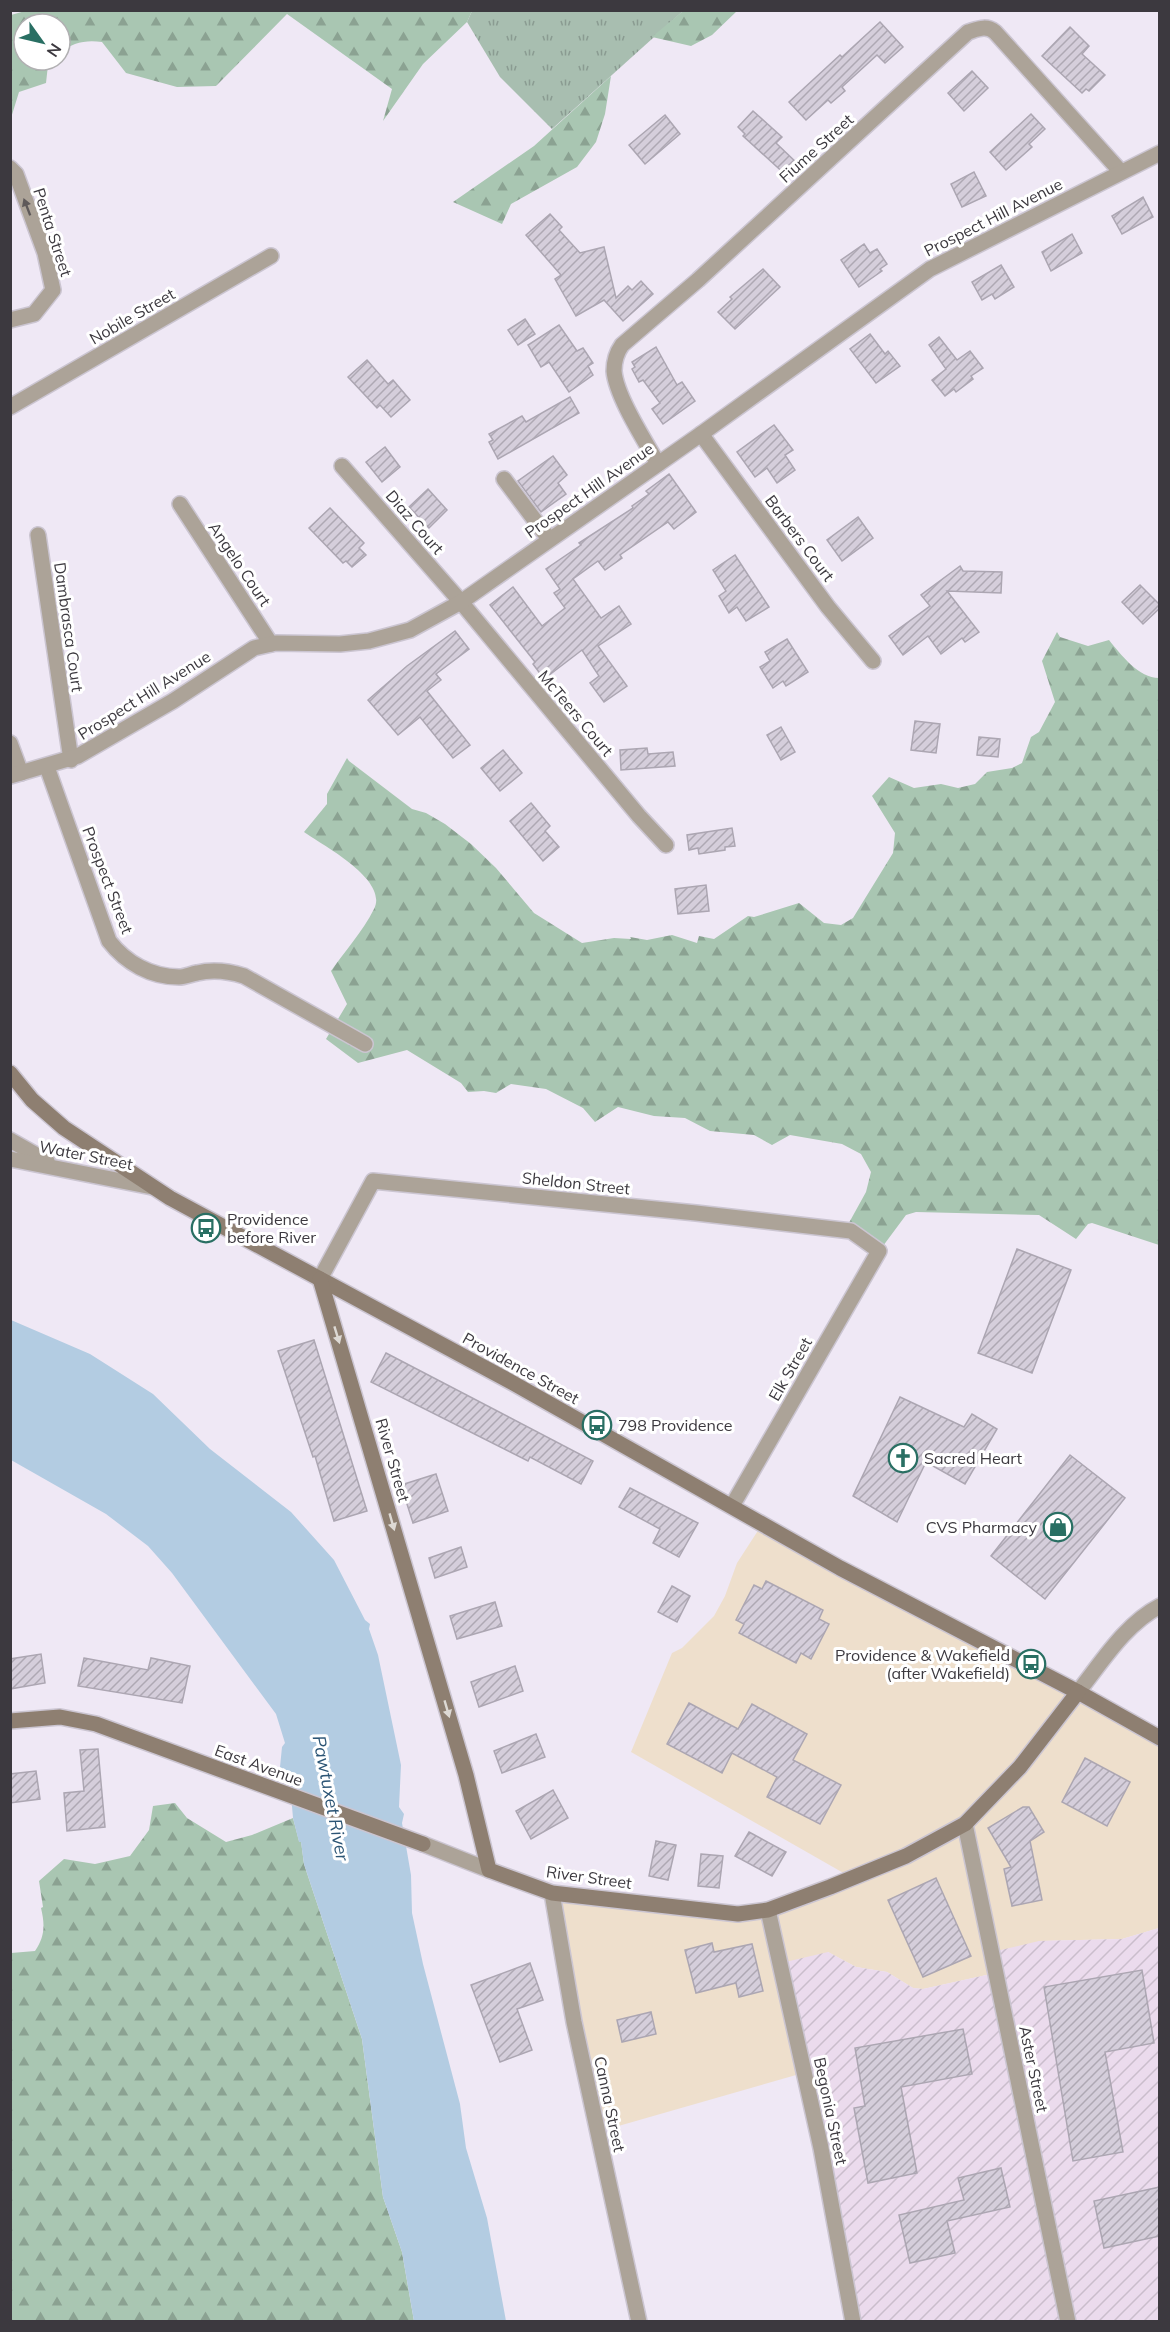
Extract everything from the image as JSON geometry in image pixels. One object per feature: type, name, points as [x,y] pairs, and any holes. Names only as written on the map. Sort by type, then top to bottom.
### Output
[{"type":"main road","name":"Providence Street","points":[[10,1073],[32,1100],[64,1128],[155,1187],[513,1383],[840,1568],[1078,1692],[1160,1738]]},
{"type":"main road","name":"River Street","points":[[320,1279],[459,1752],[489,1870],[552,1893],[738,1914],[768,1910],[906,1856],[965,1824],[1020,1767],[1078,1692]]},
{"type":"main road","name":"East Avenue","points":[[10,1721],[60,1717],[96,1724],[423,1844]]},
{"type":"street","name":"Fiume Street","points":[[658,464],[626,405],[615,377],[617,352],[622,345],[716,264],[968,32],[983,27],[995,32],[1121,172]]},
{"type":"street","name":"Prospect Hill Avenue","points":[[16,775],[70,760],[173,701],[249,651],[271,644],[340,644],[384,639],[410,630],[460,602],[701,434],[930,269],[1160,153]]},
{"type":"street","name":"Penta Street","points":[[10,168],[16,174],[45,254],[53,290],[34,314],[10,320]]},
{"type":"street","name":"Nobile Street","points":[[10,407],[271,256]]},
{"type":"street","name":"Barbers Court","points":[[701,434],[828,607],[873,661]]},
{"type":"street","name":"Diaz Court","points":[[342,466],[460,602]]},
{"type":"street","points":[[504,479],[549,539]]},
{"type":"street","name":"Angelo Court","points":[[180,504],[271,644]]},
{"type":"street","name":"Dambrasca Court","points":[[38,535],[70,760]]},
{"type":"street","name":"McTeers Court","points":[[460,602],[639,816],[666,845]]},
{"type":"street","points":[[10,743],[16,775]]},
{"type":"street","name":"Prospect Street","points":[[47,766],[110,941],[123,957],[140,968],[164,975],[180,977],[212,970],[230,971],[244,976],[365,1044]]},
{"type":"street","points":[[10,1140],[55,1167]]},
{"type":"street","name":"Water Street","points":[[10,1159],[155,1187]]},
{"type":"street","name":"Sheldon Street","points":[[320,1279],[374,1180],[851,1231],[879,1251]]},
{"type":"street","name":"Elk Street","points":[[732,1506],[879,1251]]},
{"type":"street","points":[[1078,1692],[1125,1634],[1146,1613],[1160,1606]]},
{"type":"street","name":"Aster Street","points":[[965,1824],[1068,2322]]},
{"type":"street","name":"East Avenue","points":[[423,1844],[489,1870]]},
{"type":"street","name":"Canna Street","points":[[552,1893],[574,2022],[639,2322]]},
{"type":"street","name":"Begonia Street","points":[[768,1910],[821,2148],[854,2322]]},
{"type":"shaded area","points":[[761,1526],[1159,1739],[1159,1928],[1122,1939],[1039,1941],[991,1974],[923,1989],[913,1988],[887,1972],[856,1967],[828,1952],[803,2073],[601,2131],[548,1888],[706,1914],[755,1907],[847,1875],[631,1752],[672,1653],[682,1648],[714,1616],[725,1596],[737,1563]]},
{"type":"shaded area","points":[[1159,1928],[1159,2321],[854,2321],[781,1963],[828,1952],[856,1967],[887,1972],[913,1988],[923,1989],[991,1974],[992,1952],[1039,1941],[1122,1939]]},
{"type":"green space","points":[[472,11],[683,11],[552,129],[500,77],[467,22]]},
{"type":"green space","points":[[472,11],[467,22],[423,64],[383,121],[392,89],[287,14],[216,86],[177,87],[126,73],[102,42],[90,41],[72,46],[72,12],[22,12]]},
{"type":"green space","points":[[683,11],[737,11],[712,35],[691,46],[652,37]]},
{"type":"green space","points":[[11,15],[12,72],[47,72],[46,83],[19,92],[11,118]]},
{"type":"green space","points":[[611,76],[605,114],[596,142],[577,167],[511,204],[502,224],[453,202],[534,146]]},
{"type":"green space","points":[[1057,632],[1060,637],[1088,646],[1109,640],[1138,670],[1159,678],[1159,1245],[1092,1223],[1088,1224],[1076,1239],[1039,1215],[916,1212],[906,1215],[883,1246],[845,1230],[866,1192],[871,1172],[861,1154],[842,1144],[790,1135],[772,1145],[754,1135],[710,1131],[685,1118],[654,1116],[618,1107],[595,1122],[583,1108],[546,1089],[511,1084],[496,1093],[468,1092],[461,1083],[407,1050],[358,1063],[326,1039],[347,1004],[331,971],[370,917],[376,898],[364,876],[352,865],[304,832],[327,804],[327,794],[347,758],[412,809],[426,813],[445,824],[471,844],[496,868],[534,913],[582,943],[614,938],[631,939],[630,937],[647,940],[672,935],[697,943],[699,936],[714,939],[748,916],[754,917],[799,903],[824,923],[841,925],[853,918],[893,853],[895,833],[872,796],[889,777],[914,788],[941,784],[958,788],[975,784],[987,772],[1012,768],[1022,763],[1031,737],[1039,732],[1055,702],[1042,661]]},
{"type":"green space","points":[[175,1803],[187,1818],[226,1842],[252,1835],[293,1818],[299,1841],[301,1841],[304,1864],[362,2039],[383,2197],[402,2252],[414,2321],[11,2322],[11,1953],[35,1951],[41,1940],[43,1925],[41,1908],[43,1907],[39,1881],[64,1859],[95,1864],[130,1856],[149,1830],[153,1806]]},
{"type":"water","name":"Pawtuxet River","points":[[11,1320],[90,1354],[153,1394],[210,1449],[291,1512],[334,1560],[365,1620],[370,1624],[369,1629],[378,1655],[401,1765],[399,1807],[404,1814],[402,1823],[411,1875],[412,1913],[460,2104],[466,2148],[487,2218],[506,2321],[414,2321],[402,2252],[383,2197],[362,2039],[304,1864],[301,1842],[299,1842],[293,1818],[290,1783],[280,1767],[282,1747],[285,1743],[276,1714],[172,1573],[148,1546],[106,1514],[11,1460]]},
{"type":"building","points":[[880,22],[903,47],[885,63],[877,55],[842,87],[845,91],[831,103],[828,100],[806,120],[789,102]]},
{"type":"building","points":[[1070,27],[1089,46],[1082,54],[1105,75],[1089,91],[1086,89],[1082,93],[1042,56]]},
{"type":"building","points":[[972,71],[988,88],[964,111],[948,93]]},
{"type":"building","points":[[753,111],[782,137],[776,143],[799,165],[788,177],[743,136],[745,134],[738,127]]},
{"type":"building","points":[[1031,114],[1045,129],[1029,144],[1032,147],[1006,170],[990,152]]},
{"type":"building","points":[[665,115],[680,134],[645,164],[629,145]]},
{"type":"building","points":[[974,172],[986,196],[962,207],[951,184]]},
{"type":"building","points":[[1143,197],[1153,217],[1122,234],[1112,216]]},
{"type":"building","points":[[550,214],[562,227],[559,230],[580,253],[604,247],[616,298],[628,286],[632,290],[641,281],[653,294],[623,321],[604,300],[576,316],[555,279],[561,275],[526,235]]},
{"type":"building","points":[[1072,234],[1082,253],[1051,271],[1042,252]]},
{"type":"building","points":[[864,244],[870,253],[877,249],[887,264],[880,269],[882,271],[859,287],[841,260]]},
{"type":"building","points":[[1001,265],[1014,287],[995,299],[992,294],[982,300],[972,282]]},
{"type":"building","points":[[763,269],[780,287],[735,329],[718,312],[732,299],[730,297]]},
{"type":"building","points":[[525,319],[535,334],[518,345],[508,330]]},
{"type":"building","points":[[559,325],[577,351],[583,348],[593,363],[588,366],[593,375],[569,392],[549,362],[541,367],[528,345]]},
{"type":"building","points":[[870,334],[885,354],[888,351],[900,366],[876,383],[850,349]]},
{"type":"building","points":[[939,337],[957,360],[970,351],[983,368],[971,376],[973,379],[956,392],[954,389],[945,396],[932,380],[946,369],[929,345]]},
{"type":"building","points":[[656,347],[677,385],[682,382],[695,401],[663,424],[652,409],[660,403],[643,380],[639,382],[632,369],[635,367],[632,362]]},
{"type":"building","points":[[367,360],[388,384],[393,380],[410,400],[391,417],[380,405],[377,408],[348,377]]},
{"type":"building","points":[[570,397],[579,413],[498,459],[489,442],[493,440],[489,434],[522,416],[526,422]]},
{"type":"building","points":[[774,425],[793,450],[785,455],[795,470],[777,483],[767,468],[755,477],[737,452]]},
{"type":"building","points":[[385,447],[400,467],[382,482],[366,462]]},
{"type":"building","points":[[553,456],[567,475],[558,483],[566,494],[541,512],[518,481]]},
{"type":"building","points":[[669,474],[696,512],[674,529],[668,522],[620,555],[622,558],[605,570],[598,561],[573,579],[601,618],[619,606],[631,624],[598,646],[627,686],[604,702],[590,683],[599,676],[582,650],[544,679],[533,664],[535,662],[490,605],[513,587],[542,626],[565,608],[554,593],[560,589],[546,569],[581,545],[579,543],[633,508],[632,506],[649,494],[646,491]]},
{"type":"building","points":[[428,489],[447,510],[429,528],[409,507]]},
{"type":"building","points":[[330,508],[364,543],[359,548],[366,555],[352,567],[346,561],[343,563],[309,528]]},
{"type":"building","points":[[858,517],[873,538],[842,561],[827,540]]},
{"type":"building","points":[[735,555],[769,607],[746,621],[737,607],[729,613],[719,596],[726,591],[713,570]]},
{"type":"building","points":[[960,566],[963,571],[1002,572],[1001,593],[947,591],[979,632],[965,642],[962,638],[941,654],[928,636],[903,655],[889,636],[930,606],[921,595]]},
{"type":"building","points":[[1140,585],[1160,605],[1160,608],[1143,624],[1122,602]]},
{"type":"building","points":[[455,631],[469,649],[436,674],[441,680],[427,691],[470,745],[453,758],[420,717],[398,735],[368,700],[407,666]]},
{"type":"building","points":[[787,639],[808,672],[786,686],[783,681],[773,688],[760,667],[770,661],[765,652]]},
{"type":"building","points":[[915,721],[940,724],[936,753],[911,750]]},
{"type":"building","points":[[781,727],[795,752],[781,760],[767,735]]},
{"type":"building","points":[[979,737],[1000,739],[998,757],[977,755]]},
{"type":"building","points":[[647,748],[648,754],[673,752],[675,766],[621,770],[620,750]]},
{"type":"building","points":[[503,750],[522,773],[500,791],[481,768]]},
{"type":"building","points":[[531,803],[550,826],[545,831],[559,847],[543,861],[510,821]]},
{"type":"building","points":[[732,828],[735,846],[699,854],[698,848],[689,850],[687,835]]},
{"type":"building","points":[[706,885],[709,911],[678,914],[675,889]]},
{"type":"building","points":[[1017,1249],[1071,1270],[1032,1373],[978,1353]]},
{"type":"building","points":[[314,1340],[367,1511],[334,1521],[315,1456],[313,1457],[278,1351]]},
{"type":"building","points":[[386,1353],[593,1461],[581,1484],[530,1457],[528,1461],[371,1382]]},
{"type":"building","points":[[900,1397],[964,1427],[972,1414],[997,1429],[965,1484],[926,1462],[897,1522],[853,1496]]},
{"type":"building","name":"CVS Pharmacy","points":[[1070,1455],[1125,1498],[1045,1599],[991,1556]]},
{"type":"building","points":[[436,1474],[448,1511],[413,1523],[401,1485]]},
{"type":"building","points":[[630,1488],[698,1523],[679,1557],[653,1543],[660,1529],[619,1507]]},
{"type":"building","points":[[461,1547],[467,1567],[435,1578],[429,1558]]},
{"type":"building","points":[[766,1581],[823,1610],[819,1619],[829,1624],[811,1659],[801,1653],[796,1663],[739,1633],[744,1624],[736,1620],[754,1585],[762,1589]]},
{"type":"building","points":[[672,1586],[690,1596],[677,1622],[658,1612]]},
{"type":"building","points":[[495,1602],[502,1626],[457,1639],[450,1616]]},
{"type":"building","points":[[41,1654],[45,1683],[10,1689],[10,1659]]},
{"type":"building","points":[[84,1658],[148,1670],[151,1658],[190,1666],[182,1703],[78,1686]]},
{"type":"building","points":[[515,1666],[523,1691],[479,1707],[471,1682]]},
{"type":"building","points":[[689,1703],[738,1729],[752,1704],[807,1734],[793,1760],[841,1785],[820,1824],[767,1797],[777,1777],[732,1753],[722,1773],[667,1744]]},
{"type":"building","points":[[536,1734],[545,1757],[502,1773],[494,1751]]},
{"type":"building","points":[[98,1749],[105,1827],[67,1831],[64,1793],[84,1791],[80,1750]]},
{"type":"building","points":[[1085,1758],[1130,1782],[1107,1826],[1062,1802]]},
{"type":"building","points":[[36,1771],[40,1799],[10,1803],[10,1774]]},
{"type":"building","points":[[553,1790],[568,1818],[531,1839],[516,1811]]},
{"type":"building","points":[[1023,1807],[1029,1807],[1044,1832],[1030,1841],[1042,1900],[1012,1906],[1004,1869],[1011,1867],[988,1828]]},
{"type":"building","points":[[749,1832],[786,1852],[772,1876],[735,1856]]},
{"type":"building","points":[[656,1841],[676,1845],[668,1880],[649,1876]]},
{"type":"building","points":[[701,1854],[723,1856],[719,1888],[698,1886]]},
{"type":"building","points":[[936,1878],[971,1956],[923,1977],[888,1900]]},
{"type":"building","points":[[712,1943],[714,1952],[752,1944],[763,1991],[739,1997],[736,1983],[696,1993],[685,1950]]},
{"type":"building","points":[[530,1963],[543,2000],[517,2009],[532,2050],[500,2062],[471,1985]]},
{"type":"building","points":[[1142,1970],[1154,2043],[1105,2052],[1123,2152],[1073,2161],[1044,1987]]},
{"type":"building","points":[[651,2012],[656,2034],[622,2042],[617,2020]]},
{"type":"building","points":[[963,2029],[972,2074],[901,2087],[917,2173],[868,2183],[854,2108],[865,2106],[855,2048]]},
{"type":"building","points":[[1001,2168],[1010,2207],[947,2221],[955,2253],[910,2263],[899,2215],[964,2200],[958,2178]]},
{"type":"building","points":[[1160,2187],[1160,2236],[1104,2248],[1094,2201]]},
{"type":"place","name":"Providence before River","points":[[206,1228]]},
{"type":"place","name":"798 Providence","points":[[597,1425]]},
{"type":"place","name":"Sacred Heart","points":[[903,1458]]},
{"type":"place","name":"CVS Pharmacy","points":[[1058,1527]]},
{"type":"place","name":"Providence & Wakefield (after Wakefield)","points":[[1031,1664]]}]
